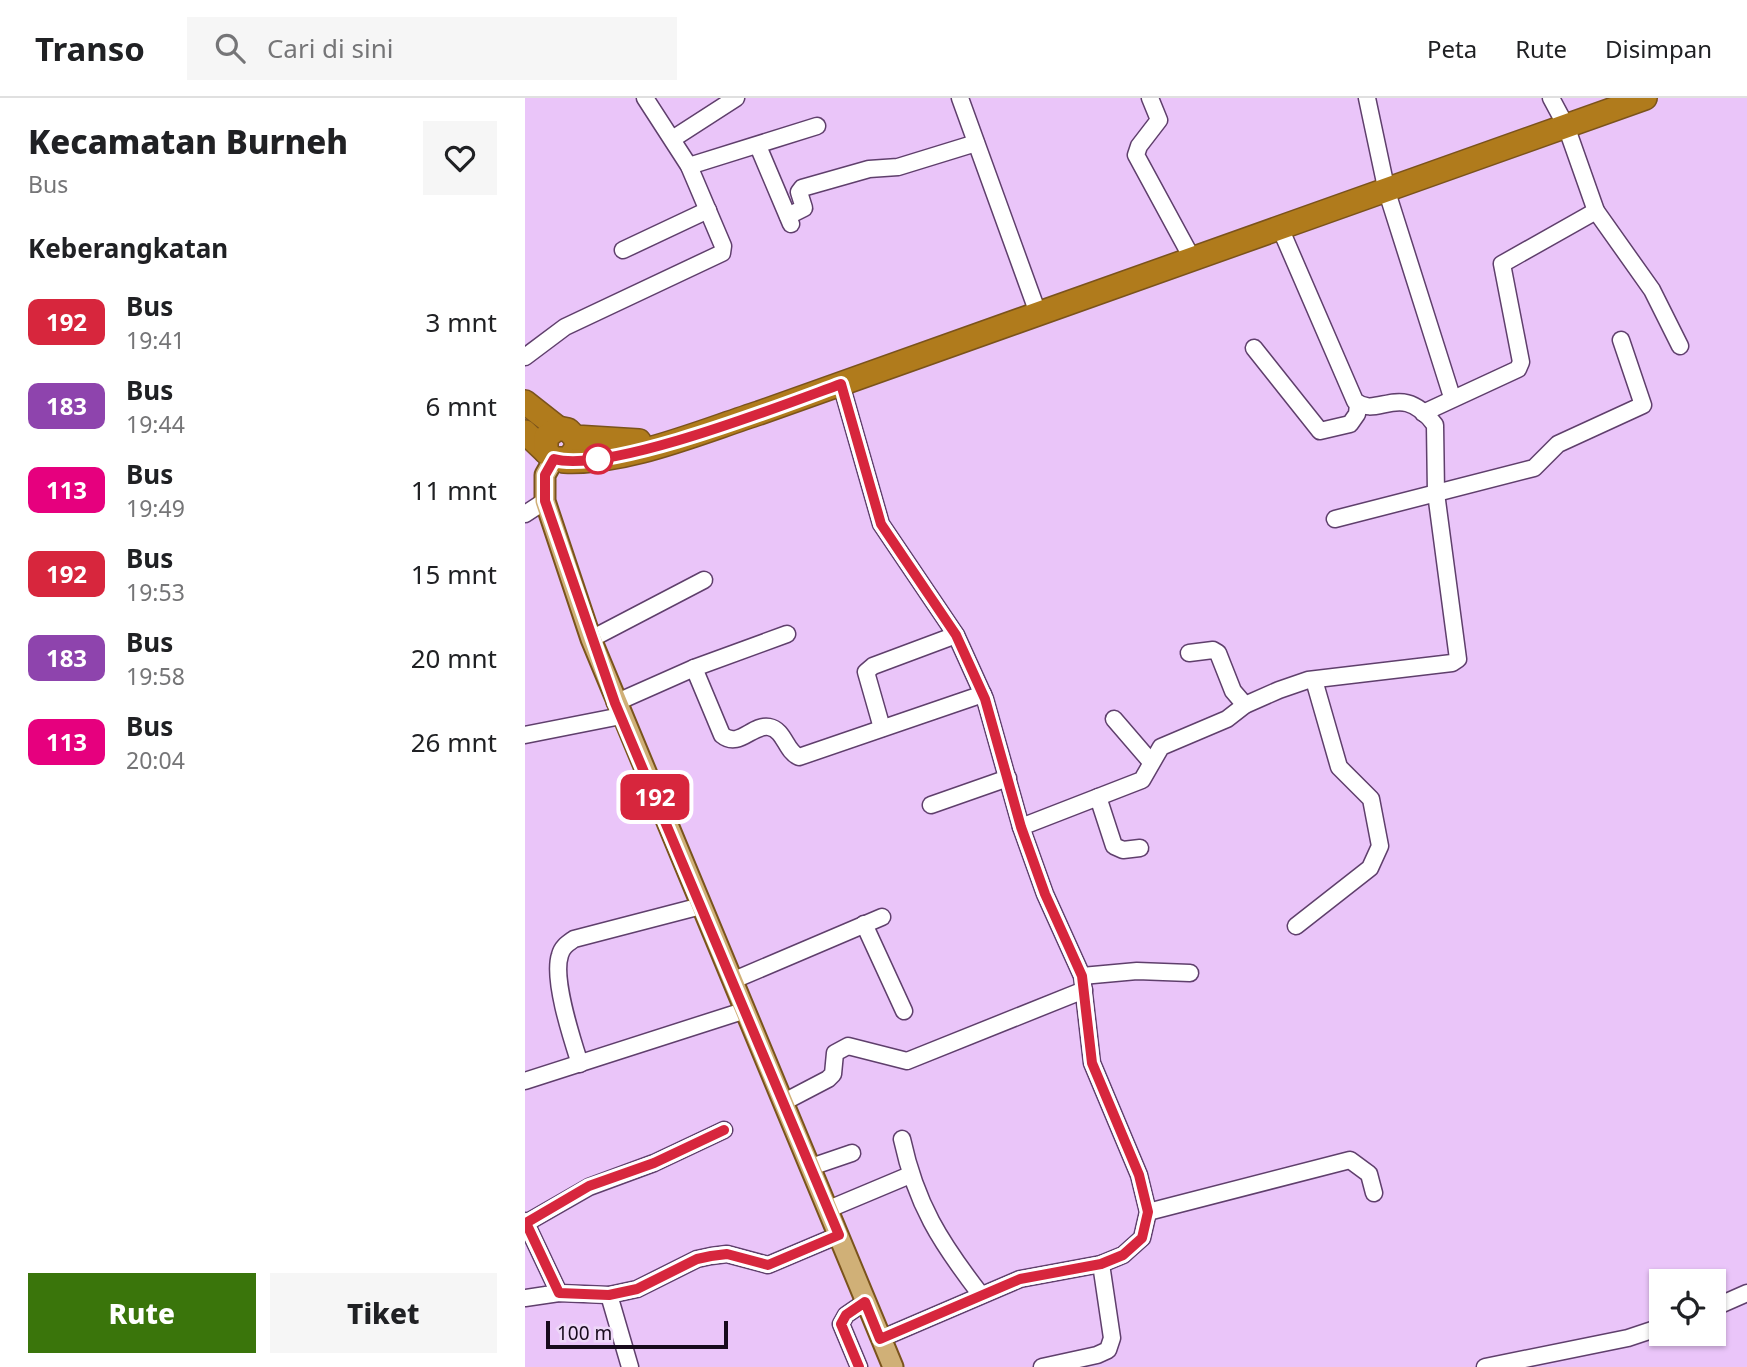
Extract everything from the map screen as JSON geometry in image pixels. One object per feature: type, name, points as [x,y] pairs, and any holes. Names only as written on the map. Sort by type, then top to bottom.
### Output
[{"type":"highway","points":[[525,432],[555,457],[602,459],[681,438],[1039,316],[1645,98]]},
{"type":"highway","points":[[525,401],[567,432]]},
{"type":"highway","points":[[555,457],[546,438],[567,432],[623,442],[681,438]]},
{"type":"main road","points":[[555,457],[545,475],[545,501],[590,639],[747,1010],[893,1367]]},
{"type":"street","points":[[525,357],[565,327],[717,257],[723,246],[689,166],[674,138],[645,98]]},
{"type":"street","points":[[674,138],[736,98]]},
{"type":"street","points":[[960,98],[1039,316]]},
{"type":"street","points":[[1150,98],[1159,120],[1139,146],[1136,155],[1193,260]]},
{"type":"street","points":[[1367,98],[1387,192],[1452,397]]},
{"type":"street","points":[[1551,98],[1566,127],[1596,211],[1652,290],[1680,346]]},
{"type":"street","points":[[689,166],[817,126]]},
{"type":"street","points":[[758,146],[789,220],[804,208],[799,192],[802,188],[869,169],[898,167],[976,143]]},
{"type":"street","points":[[623,250],[708,210]]},
{"type":"street","points":[[1423,413],[1452,397],[1514,372],[1519,366],[1502,264],[1596,211]]},
{"type":"street","points":[[1254,348],[1321,431],[1350,424],[1357,414],[1359,404],[1281,230]]},
{"type":"street","points":[[1335,519],[1534,468],[1558,444],[1643,405],[1621,341]]},
{"type":"street","points":[[841,384],[881,524],[956,635],[983,694],[1021,827],[1045,894],[1083,983],[1092,1063],[1139,1175],[1148,1212],[1146,1230],[1135,1248],[1101,1264],[1045,1273],[981,1294],[880,1339]]},
{"type":"street","points":[[1021,827],[1142,780],[1148,775],[1151,762],[1161,747],[1227,719],[1245,705],[1314,680],[1452,663],[1458,659],[1436,494],[1435,425],[1403,400],[1370,407],[1359,404]]},
{"type":"street","points":[[525,514],[545,501]]},
{"type":"street","points":[[590,639],[704,580]]},
{"type":"street","points":[[525,735],[618,710],[694,668],[787,635]]},
{"type":"street","points":[[882,729],[866,673],[873,666],[956,635]]},
{"type":"street","points":[[1189,653],[1213,650],[1218,653],[1233,691],[1245,705]]},
{"type":"street","points":[[694,668],[722,735],[727,739],[737,740],[761,727],[770,727],[779,731],[791,753],[799,757],[983,694]]},
{"type":"street","points":[[1296,926],[1370,869],[1380,846],[1371,799],[1339,767],[1314,680]]},
{"type":"street","points":[[1114,719],[1151,762]]},
{"type":"street","points":[[931,805],[1008,778]]},
{"type":"street","points":[[1098,797],[1114,846],[1123,850],[1139,848]]},
{"type":"street","points":[[580,1064],[570,1031],[560,977],[558,958],[564,946],[574,939],[701,906]]},
{"type":"street","points":[[734,980],[882,917]]},
{"type":"street","points":[[865,924],[904,1011]]},
{"type":"street","points":[[784,1102],[828,1079],[833,1074],[835,1053],[848,1046],[907,1061],[1083,983],[1137,971],[1190,973]]},
{"type":"street","points":[[525,1081],[747,1010]]},
{"type":"street","points":[[559,1293],[526,1222],[589,1186],[654,1163],[724,1130]]},
{"type":"street","points":[[902,1139],[910,1175],[934,1231],[981,1294]]},
{"type":"street","points":[[811,1167],[852,1153]]},
{"type":"street","points":[[1148,1212],[1350,1160],[1369,1174],[1374,1194]]},
{"type":"street","points":[[829,1209],[910,1175]]},
{"type":"street","points":[[525,1298],[559,1293],[609,1295],[637,1289],[697,1259],[727,1254],[768,1265],[839,1235]]},
{"type":"street","points":[[1042,1367],[1108,1350],[1112,1338],[1101,1264]]},
{"type":"street","points":[[1726,1302],[1747,1293]]},
{"type":"street","points":[[609,1295],[630,1367]]},
{"type":"street","points":[[859,1367],[841,1324],[846,1315],[865,1302]]},
{"type":"street","points":[[1485,1367],[1628,1338],[1649,1331]]},
{"type":"bus line","name":"192","points":[[724,1130],[654,1163],[589,1186],[526,1223],[559,1293],[609,1295],[637,1289],[697,1259],[711,1256],[727,1254],[768,1265],[839,1235],[590,639],[545,501],[545,475],[554,459],[583,462],[619,455],[759,414],[841,384],[881,524],[956,635],[985,699],[1021,827],[1045,894],[1082,976],[1092,1063],[1139,1175],[1147,1199],[1148,1212],[1142,1238],[1135,1248],[1123,1255],[1101,1264],[1020,1279],[880,1339],[865,1302],[846,1315],[841,1324],[859,1367]]}]
